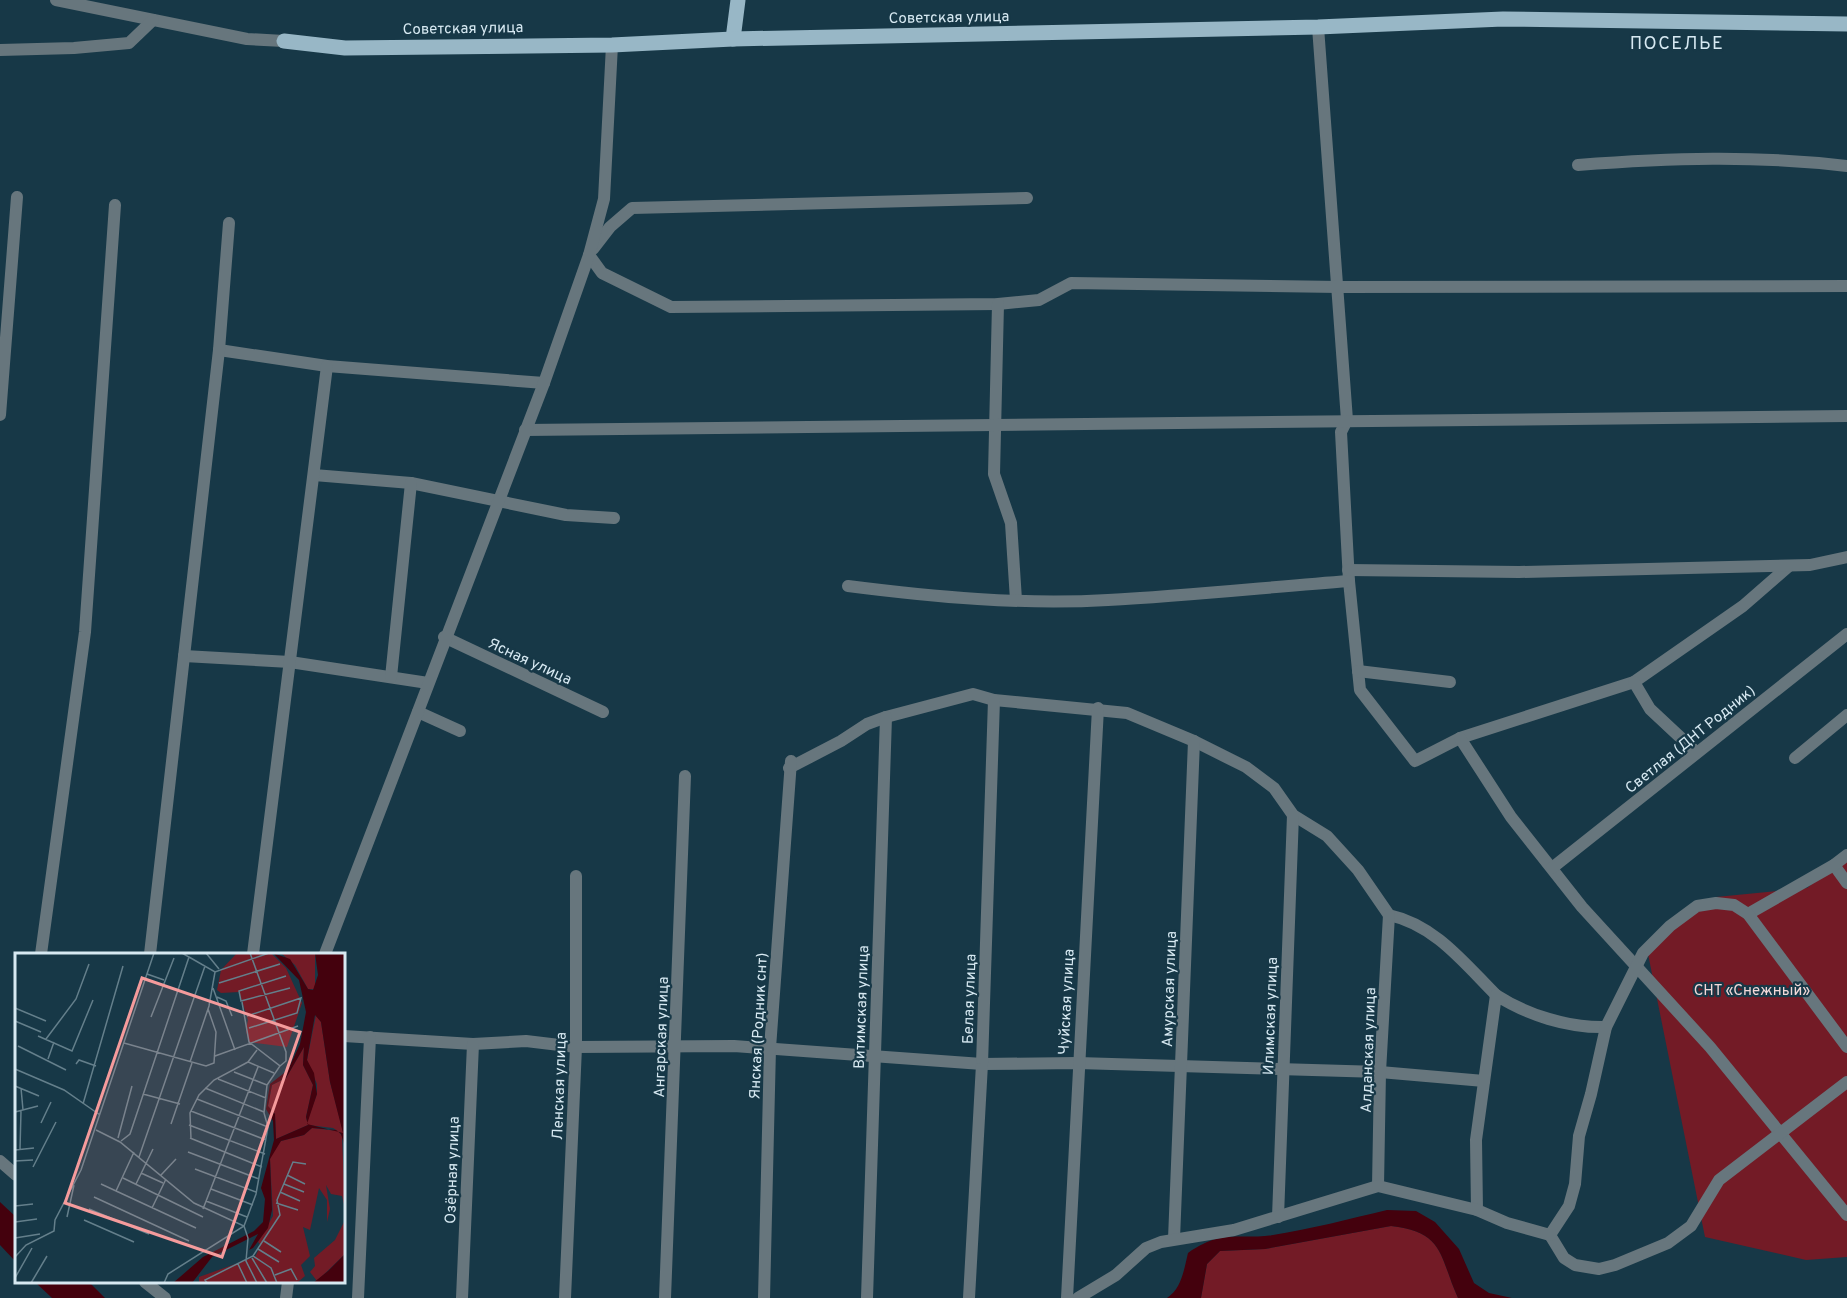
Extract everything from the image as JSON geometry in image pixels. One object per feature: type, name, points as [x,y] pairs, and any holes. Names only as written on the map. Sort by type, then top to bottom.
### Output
[{"type":"main road","points":[[733,39],[738,0]]},
{"type":"main road","name":"Советская улица","points":[[284,41],[345,48],[612,45],[733,39],[1318,27],[1503,19],[1847,24]]},
{"type":"street","name":"Советская улица","points":[[56,0],[247,39],[284,41]]},
{"type":"street","points":[[0,50],[74,48],[129,43],[153,20]]},
{"type":"street","points":[[1318,27],[1339,287],[1347,420],[1341,432],[1349,575],[1360,690],[1415,762],[1460,738],[1634,682],[1743,606],[1789,566]]},
{"type":"street","points":[[325,953],[418,712],[444,637],[544,383],[589,255],[604,199],[612,45]]},
{"type":"street","points":[[1578,165],[1673,159],[1796,160],[1847,166]]},
{"type":"street","points":[[0,415],[17,197]]},
{"type":"street","points":[[589,255],[610,227],[632,208],[1027,198]]},
{"type":"street","points":[[41,953],[85,632],[115,206]]},
{"type":"street","points":[[150,953],[219,350],[229,223]]},
{"type":"street","points":[[589,255],[602,273],[671,307],[998,304],[1039,300],[1071,283],[1339,287],[1847,286]]},
{"type":"street","points":[[998,304],[994,474],[1011,523],[1016,600]]},
{"type":"street","points":[[219,350],[327,366],[544,383]]},
{"type":"street","points":[[253,953],[327,366]]},
{"type":"street","points":[[525,430],[1347,420],[1847,417]]},
{"type":"street","points":[[314,475],[411,483],[566,515],[614,518]]},
{"type":"street","points":[[391,677],[411,483]]},
{"type":"street","points":[[848,586],[920,595],[1016,600],[1108,600],[1349,575],[1789,566],[1810,565],[1847,557]]},
{"type":"street","name":"Светлая (ДНТ Родник)","points":[[1552,868],[1847,634]]},
{"type":"street","name":"Ясная улица","points":[[444,637],[603,712]]},
{"type":"street","points":[[184,656],[290,662],[428,683]]},
{"type":"street","points":[[1358,670],[1450,682]]},
{"type":"street","points":[[1634,682],[1650,709],[1696,752]]},
{"type":"street","points":[[886,717],[973,694],[994,700],[1098,708],[1126,713],[1194,741],[1246,767],[1274,788],[1293,815],[1327,836],[1358,870],[1389,915],[1407,919],[1437,936],[1496,995],[1522,1012],[1590,1027],[1606,1027]]},
{"type":"street","name":"Белая улица","points":[[969,1298],[982,1064],[994,700]]},
{"type":"street","name":"Чуйская улица","points":[[1067,1298],[1098,708]]},
{"type":"street","points":[[418,712],[460,731]]},
{"type":"street","points":[[1795,758],[1847,715]]},
{"type":"street","name":"Янская (Родник снт)","points":[[764,1298],[770,1048],[790,763],[841,741],[867,724],[886,717]]},
{"type":"street","name":"Витимская улица","points":[[867,1298],[886,717]]},
{"type":"street","points":[[1460,738],[1483,778],[1582,907],[1710,1047],[1847,1215]]},
{"type":"street","name":"Амурская улица","points":[[1174,1239],[1194,741]]},
{"type":"street","name":"Ангарская улица","points":[[665,1298],[685,776]]},
{"type":"street","name":"Илимская улица","points":[[1278,1217],[1293,815]]},
{"type":"street","points":[[1748,914],[1834,865],[1847,855]]},
{"type":"street","points":[[1834,865],[1847,883]]},
{"type":"street","name":"Ленская улица","points":[[565,1298],[576,1047],[576,876]]},
{"type":"street","points":[[1550,1235],[1569,1206],[1575,1184],[1579,1136],[1592,1094],[1606,1027],[1643,953],[1670,926],[1697,906],[1716,903],[1734,905],[1748,914],[1847,1047]]},
{"type":"street","name":"Алданская улица","points":[[1378,1186],[1380,1072],[1389,915]]},
{"type":"street","points":[[1477,1210],[1476,1140],[1496,995]]},
{"type":"street","points":[[345,1036],[473,1044],[526,1041],[576,1047],[770,1048],[874,1058],[982,1064],[1078,1062],[1380,1072],[1484,1081]]},
{"type":"street","points":[[358,1298],[370,1037]]},
{"type":"street","name":"Озёрная улица","points":[[462,1298],[473,1044]]},
{"type":"street","points":[[1078,1298],[1116,1275],[1146,1248],[1174,1239],[1234,1230],[1378,1186],[1477,1210],[1507,1223],[1550,1235],[1564,1258],[1575,1265],[1599,1269],[1615,1265],[1668,1243],[1691,1226],[1719,1180],[1847,1082]]},
{"type":"street","points":[[0,1161],[15,1173]]},
{"type":"street","points":[[148,1283],[165,1298]]},
{"type":"street","points":[[286,1298],[288,1283]]},
{"type":"green space","name":"СНТ «Снежный»","points":[[1847,856],[1847,1257],[1806,1260],[1705,1237],[1647,949],[1716,897],[1807,888]]},
{"type":"green space","points":[[1391,1226],[1409,1229],[1431,1240],[1443,1258],[1458,1298],[1201,1298],[1207,1264],[1220,1251],[1265,1249]]},
{"type":"shaded area","points":[[0,1202],[15,1216],[15,1261],[0,1245]]},
{"type":"shaded area","points":[[1387,1210],[1416,1211],[1435,1222],[1459,1249],[1474,1283],[1489,1293],[1512,1298],[1458,1298],[1443,1258],[1431,1240],[1409,1229],[1391,1226],[1265,1249],[1220,1251],[1207,1264],[1201,1298],[1167,1298],[1179,1284],[1188,1253],[1211,1241],[1220,1238],[1287,1233]]},
{"type":"shaded area","points":[[36,1283],[90,1283],[105,1298],[52,1298]]},
{"type":"district","name":"ПОСЕЛЬЕ","points":[[1677,43]]}]
